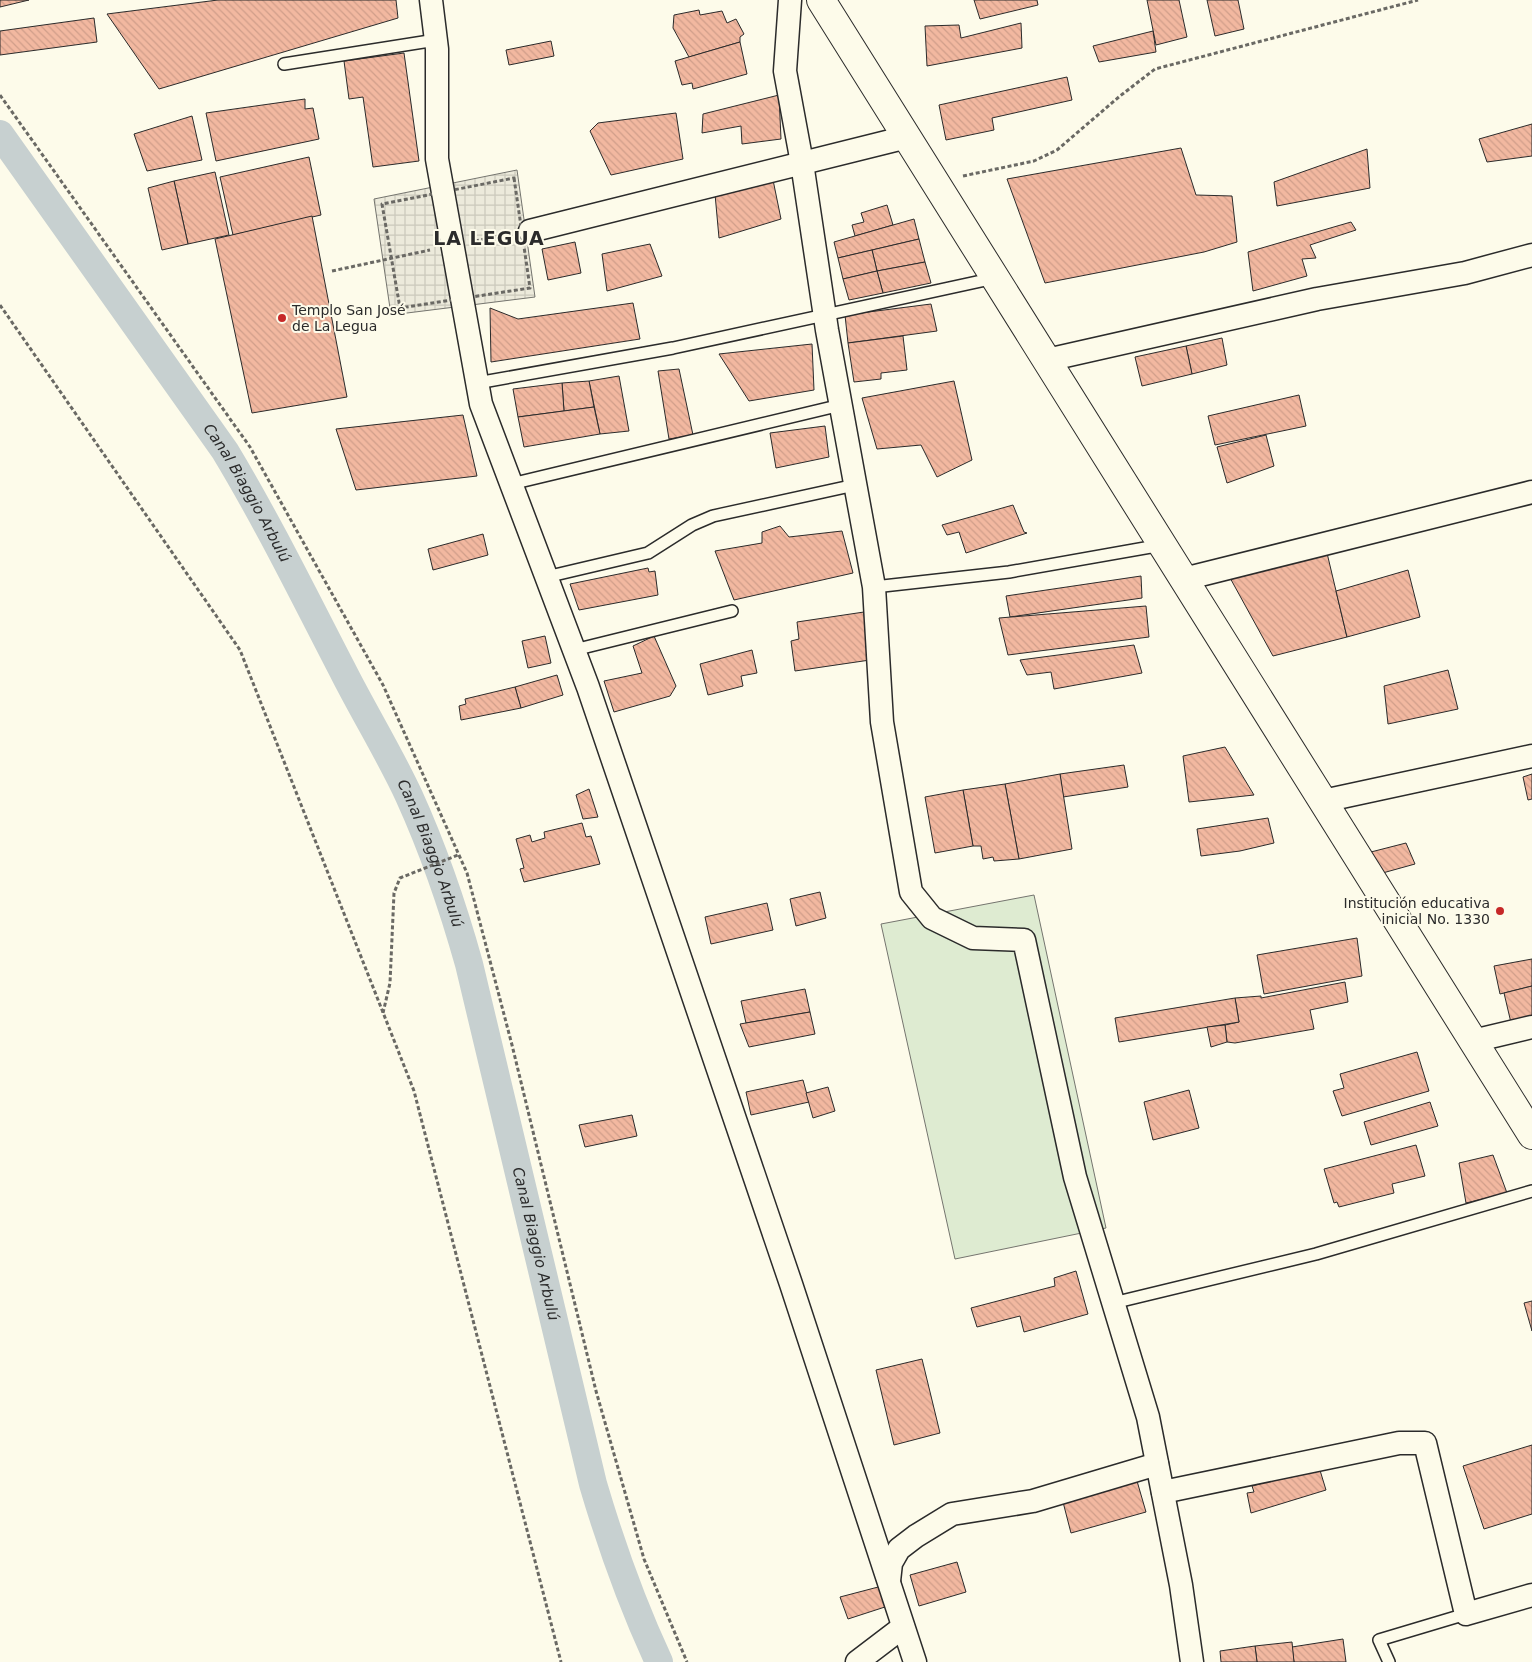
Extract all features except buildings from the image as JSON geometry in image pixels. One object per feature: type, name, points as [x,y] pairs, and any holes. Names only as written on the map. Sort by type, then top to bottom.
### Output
[{"type":"main road","points":[[821,0],[1532,1135]]},
{"type":"street","points":[[431,0],[436,40],[437,159],[481,404],[574,650],[791,1284],[914,1662]]},
{"type":"street","points":[[790,0],[785,72],[802,163],[825,315],[874,587],[882,722],[911,892],[932,918],[973,938],[1024,940],[1075,1176],[1148,1417],[1192,1662]]},
{"type":"street","points":[[530,231],[907,137]]},
{"type":"street","points":[[1047,360],[1317,299],[1465,273],[1532,255]]},
{"type":"street","points":[[1184,579],[1532,492]]},
{"type":"street","points":[[1323,801],[1532,756]]},
{"type":"street","points":[[1473,1041],[1532,1027]]},
{"type":"street","points":[[1162,1492],[1399,1443],[1425,1443],[1466,1614],[1532,1595]]},
{"type":"street","points":[[888,1581],[891,1563],[900,1549],[916,1536],[952,1514],[1033,1501],[1157,1464]]},
{"type":"street","points":[[857,1662],[904,1627]]},
{"type":"lane","points":[[284,64],[436,40]]},
{"type":"lane","points":[[477,383],[673,348],[995,278]]},
{"type":"lane","points":[[511,484],[841,405]]},
{"type":"lane","points":[[546,577],[648,553],[692,525],[713,516],[855,485]]},
{"type":"lane","points":[[874,587],[1008,572],[1162,545]]},
{"type":"lane","points":[[574,650],[732,611]]},
{"type":"lane","points":[[1113,1303],[1316,1254],[1532,1190]]},
{"type":"lane","points":[[1388,1662],[1379,1640],[1466,1614]]},
{"type":"path","points":[[935,182],[1034,161],[1057,150],[1155,69],[1418,0]]},
{"type":"path","points":[[0,95],[250,447],[383,685],[466,873],[512,1045],[596,1391],[644,1559],[687,1662]]},
{"type":"path","points":[[0,305],[240,650],[414,1091],[560,1662]]},
{"type":"path","points":[[383,1013],[390,984],[394,893],[400,878],[458,855]]},
{"type":"green space","points":[[1034,895],[1106,1228],[955,1259],[881,924]]},
{"type":"shaded area","points":[[517,170],[535,297],[391,315],[374,199]]},
{"type":"waterway","name":"Canal Biaggio Arbulú","points":[[0,134],[225,451],[257,506],[394,766],[427,837],[469,964],[593,1484],[623,1574],[659,1662]]},
{"type":"place","name":"Templo San José de La Legua","points":[[282,318]]},
{"type":"place","name":"Institución educativa inicial No. 1330","points":[[1500,911]]},
{"type":"district","name":"LA LEGUA","points":[[489,238]]}]
